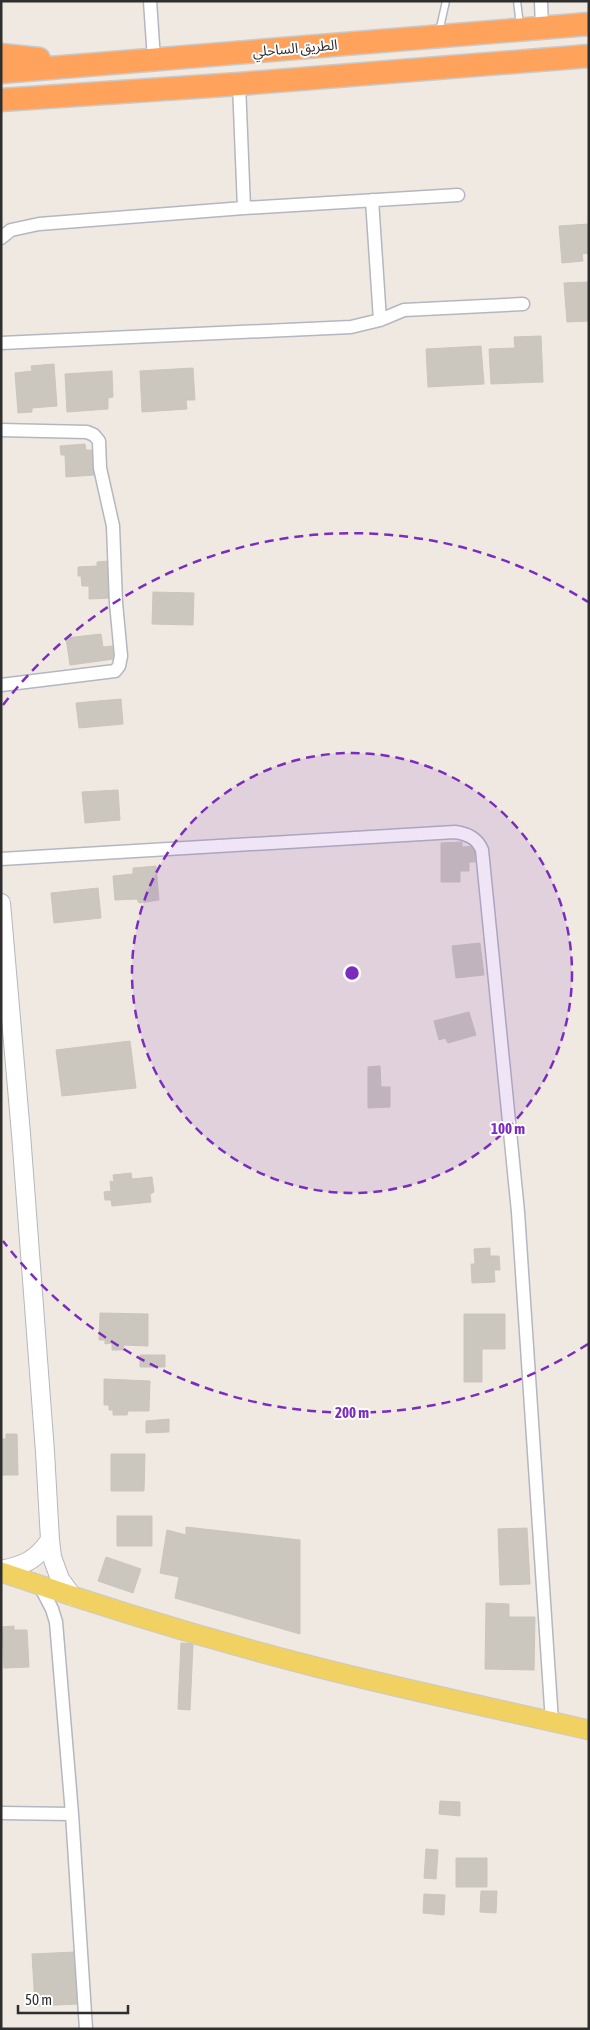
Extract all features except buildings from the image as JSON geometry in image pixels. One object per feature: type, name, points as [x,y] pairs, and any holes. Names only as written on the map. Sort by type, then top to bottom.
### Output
[{"type":"highway","name":"الطريق الساحلي","points":[[1,72],[589,24]]},
{"type":"highway","points":[[1,55],[44,60],[58,67]]},
{"type":"highway","points":[[1,100],[239,84],[589,56]]},
{"type":"highway","points":[[1,114],[26,99]]},
{"type":"main road","points":[[1,1571],[72,1597],[318,1668],[589,1730]]},
{"type":"street","points":[[150,1],[154,59]]},
{"type":"street","points":[[532,29],[541,1]]},
{"type":"street","points":[[239,84],[244,208]]},
{"type":"street","points":[[1,238],[11,230],[39,224],[244,208],[458,195]]},
{"type":"street","points":[[372,200],[380,320]]},
{"type":"street","points":[[1,342],[351,326],[380,320],[404,310],[523,304]]},
{"type":"street","points":[[1,430],[87,432],[94,435],[99,441],[100,468],[113,526],[116,603],[121,656],[119,666],[115,671],[1,685]]},
{"type":"street","points":[[1,859],[25,856],[90,854],[447,832],[465,833],[480,844],[518,1212],[552,1722]]},
{"type":"street","points":[[1,903],[22,1134],[46,1452],[50,1540],[52,1557],[60,1579],[72,1597]]},
{"type":"street","points":[[1,1571],[34,1559],[50,1540]]},
{"type":"street","points":[[40,1586],[55,1615],[56,1622],[72,1814],[86,2029]]},
{"type":"street","points":[[1,1813],[72,1814]]},
{"type":"lane","points":[[439,36],[446,1]]},
{"type":"lane","points":[[517,1],[532,29]]}]
